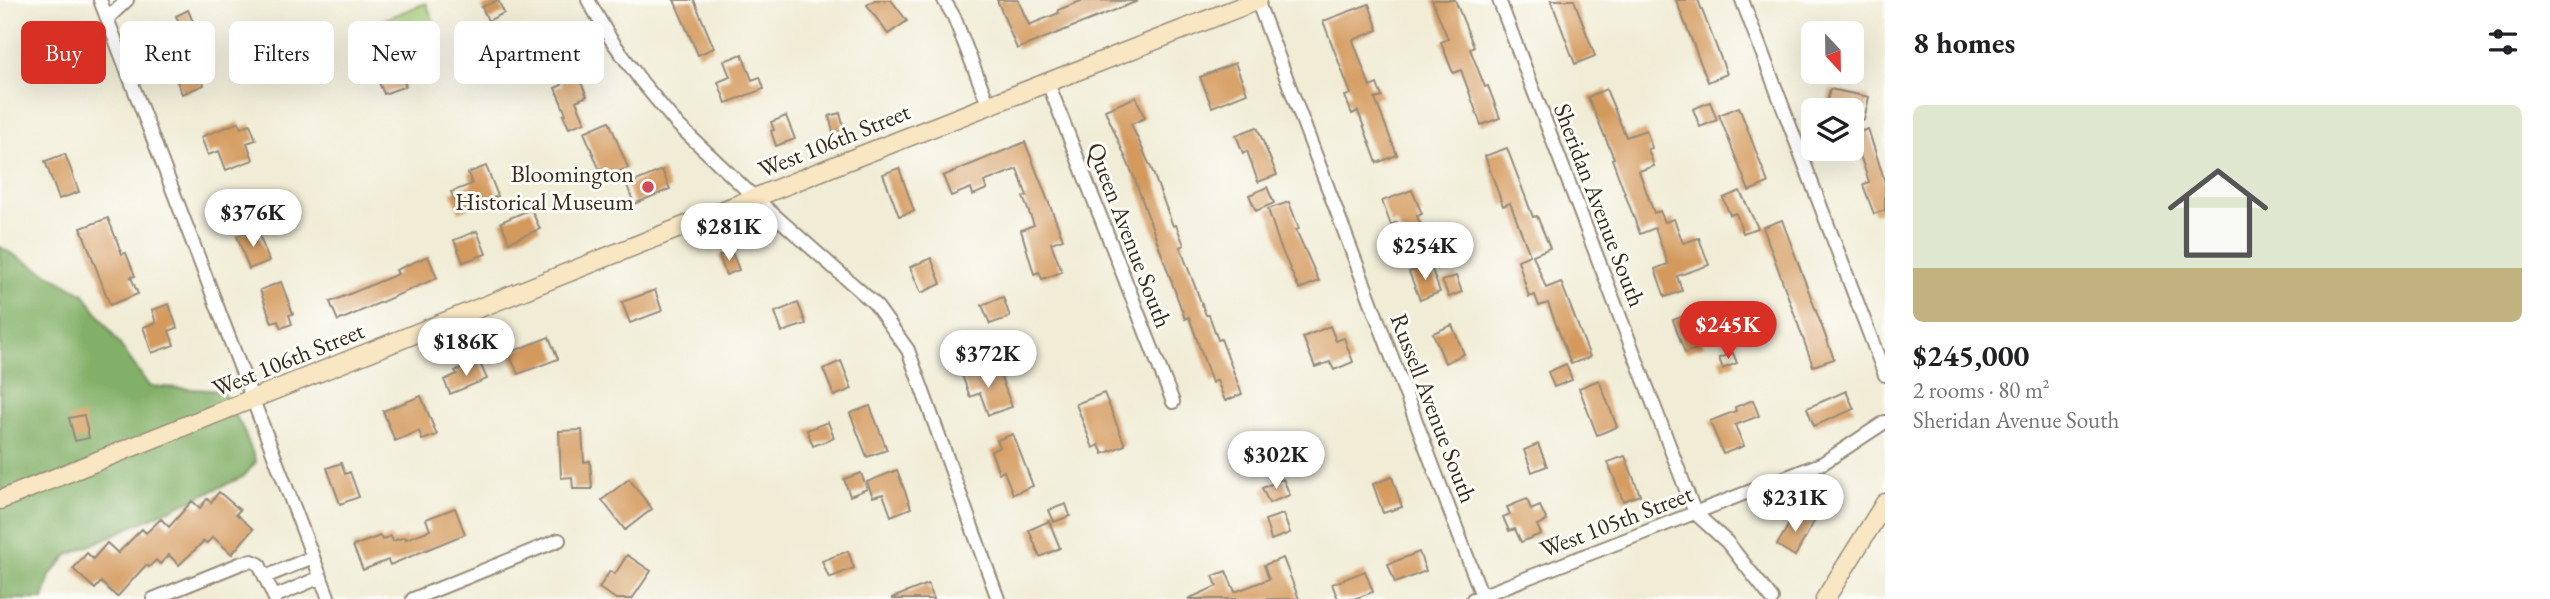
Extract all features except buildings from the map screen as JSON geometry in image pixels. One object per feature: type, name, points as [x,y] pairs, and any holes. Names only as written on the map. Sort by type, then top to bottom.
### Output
[{"type":"street","points":[[100,0],[329,599]]},
{"type":"street","points":[[107,19],[127,0]]},
{"type":"street","points":[[588,0],[641,82],[677,123],[755,198],[875,304],[908,350],[998,599]]},
{"type":"street","points":[[944,0],[954,17],[989,106]]},
{"type":"street","name":"West 106th Street","points":[[0,500],[1258,0]]},
{"type":"street","name":"Russell Avenue South","points":[[1258,0],[1478,597]]},
{"type":"street","name":"Sheridan Avenue South","points":[[1499,0],[1695,513],[1727,542],[1772,599]]},
{"type":"street","points":[[1742,0],[1885,375]]},
{"type":"street","name":"Queen Avenue South","points":[[1048,83],[1173,402]]},
{"type":"street","name":"West 105th Street","points":[[1478,597],[1823,463],[1885,422]]},
{"type":"street","points":[[1825,599],[1885,503]]},
{"type":"street","points":[[413,599],[559,540]]},
{"type":"street","points":[[265,578],[313,557]]},
{"type":"street","points":[[153,599],[252,561],[259,564],[274,598],[321,577]]},
{"type":"green space","points":[[426,3],[433,21],[380,21]]},
{"type":"green space","points":[[0,247],[84,294],[149,386],[222,391],[243,429],[256,462],[243,477],[68,555],[50,575],[43,599],[0,599]]},
{"type":"place","name":"Bloomington Historical Museum","points":[[648,187]]}]
